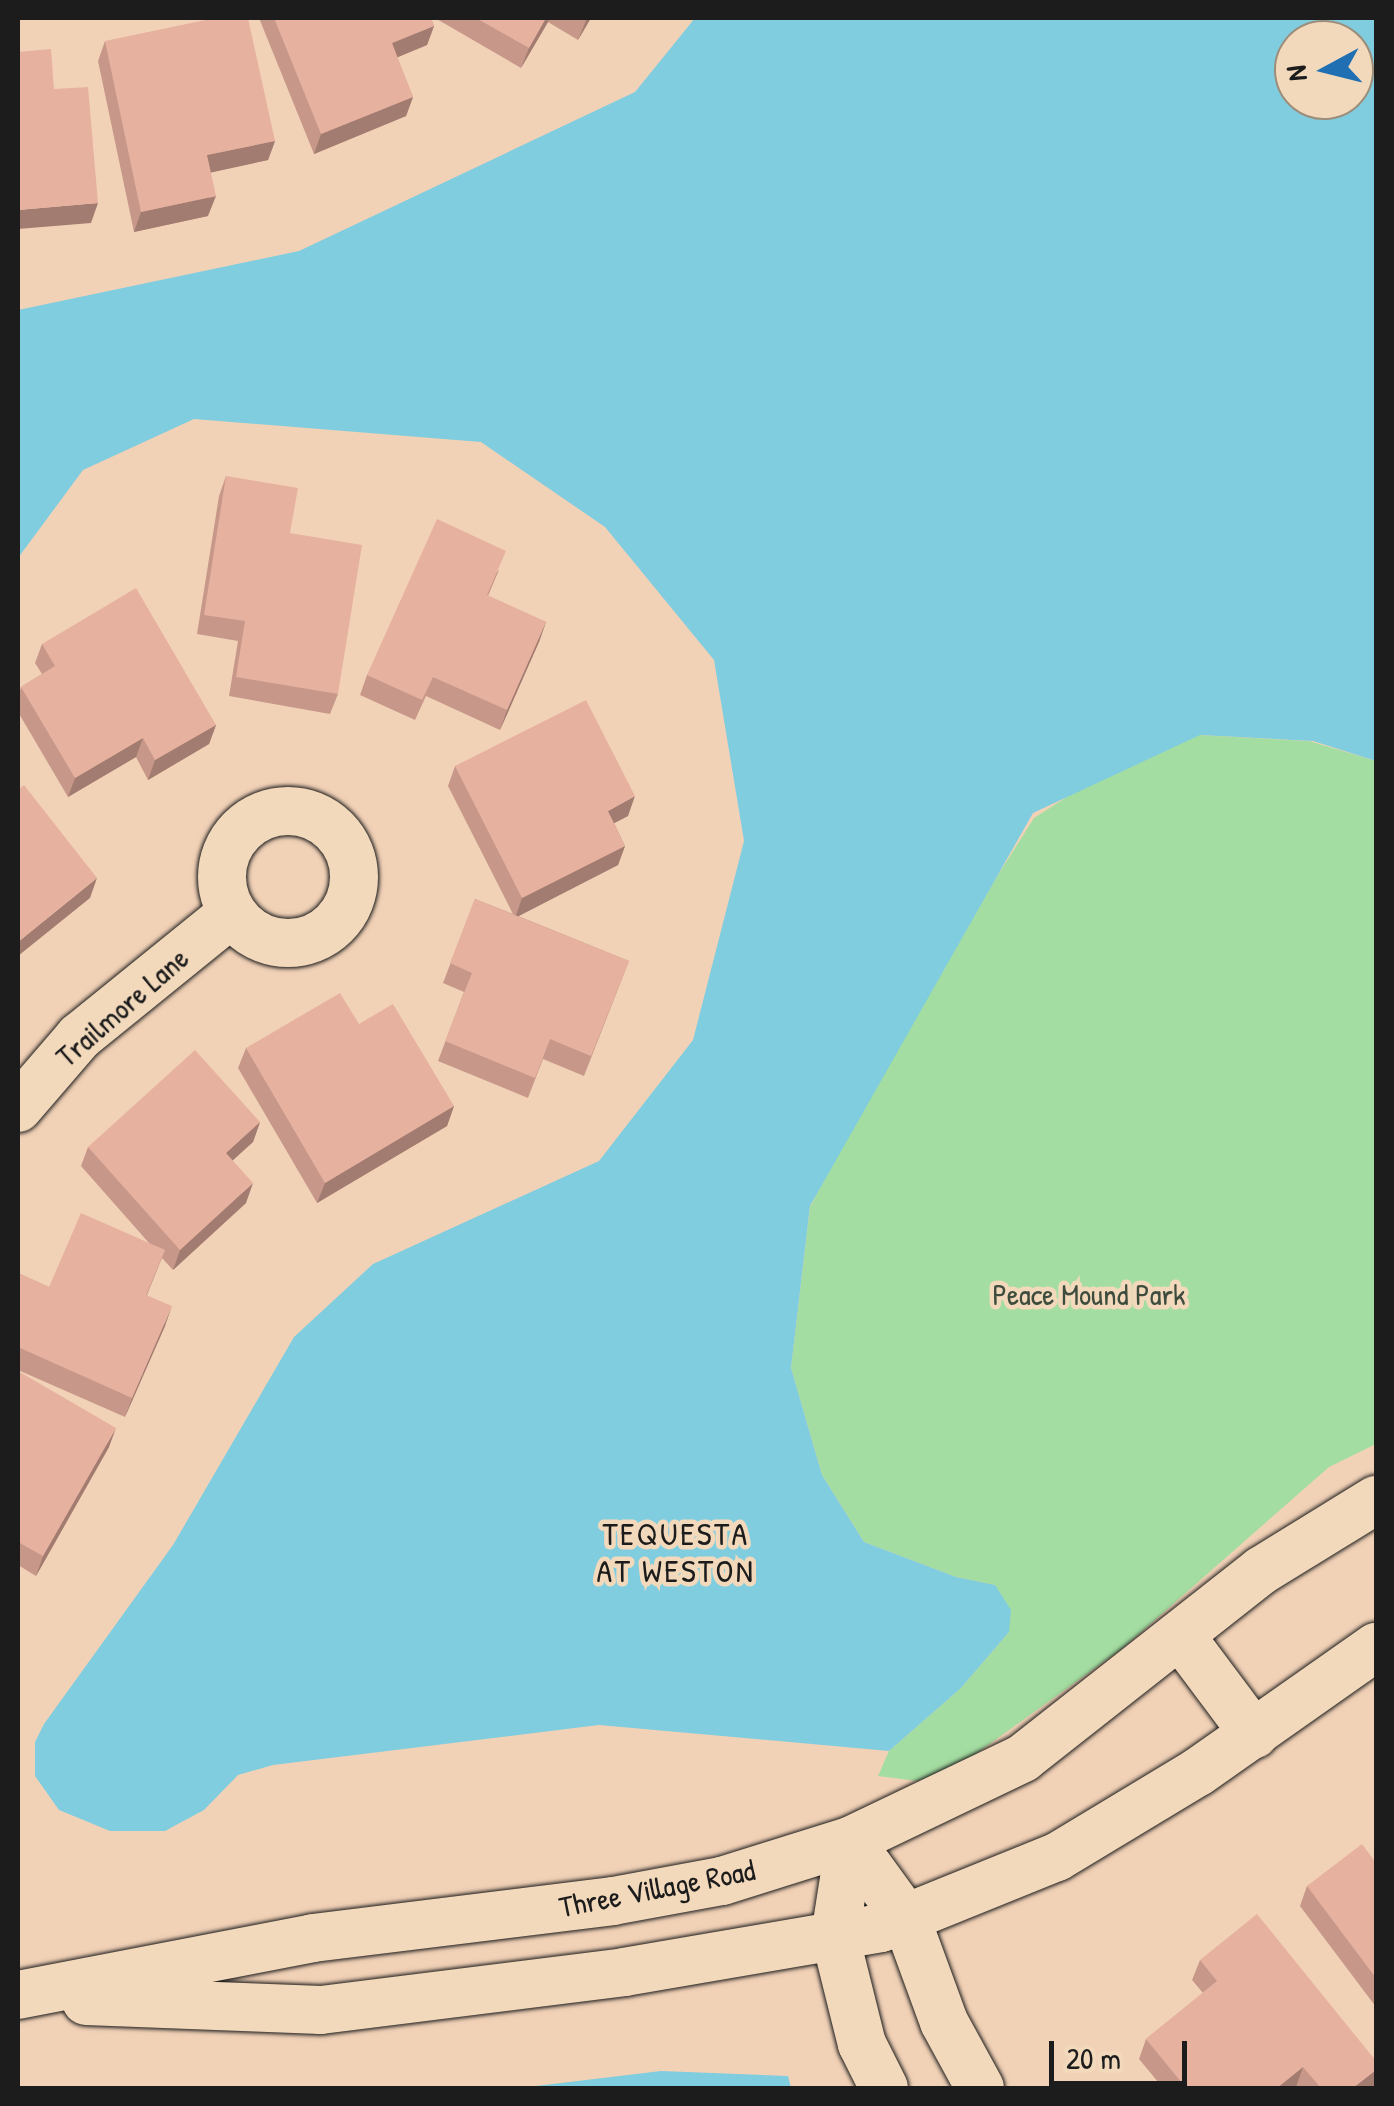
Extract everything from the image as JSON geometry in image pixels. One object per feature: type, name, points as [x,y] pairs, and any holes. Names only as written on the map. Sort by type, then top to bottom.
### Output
[{"type":"street","name":"Trailmore Lane","points":[[18,1108],[79,1036],[232,912]]},
{"type":"street","name":"Three Village Road","points":[[18,1997],[313,1938],[613,1901],[722,1882],[850,1841],[1023,1758],[1262,1570],[1376,1500]]},
{"type":"street","points":[[1180,1635],[1254,1734]]},
{"type":"street","name":"Three Village Road","points":[[18,1997],[321,2010],[624,1972],[835,1936],[906,1918],[1057,1858],[1254,1734],[1376,1647]]},
{"type":"street","points":[[850,1841],[906,1918],[944,2022],[980,2088]]},
{"type":"street","points":[[850,1841],[835,1936],[862,2044],[884,2088]]},
{"type":"green space","name":"Peace Mound Park","points":[[1198,735],[1309,741],[1376,761],[1376,1444],[1329,1467],[1123,1648],[952,1771],[917,1781],[878,1776],[889,1751],[961,1688],[1009,1632],[995,1585],[956,1577],[864,1542],[822,1475],[791,1368],[810,1207],[917,1003],[1034,818],[1073,793]]},
{"type":"water","points":[[695,18],[1376,18],[1376,761],[1313,741],[1200,735],[1033,813],[810,1206],[791,1368],[822,1475],[864,1542],[956,1577],[995,1585],[1011,1610],[1009,1632],[961,1688],[889,1751],[599,1725],[273,1765],[238,1775],[204,1810],[165,1831],[110,1831],[59,1810],[35,1776],[35,1742],[44,1724],[173,1545],[294,1337],[373,1264],[599,1161],[693,1040],[744,841],[714,660],[605,527],[481,442],[194,419],[83,470],[18,558],[18,310],[299,251],[635,92]]},
{"type":"water","points":[[661,2071],[788,2076],[791,2088],[519,2088]]},
{"type":"building","points":[[215,18],[248,18],[275,141],[207,155],[216,196],[141,212],[105,41]]},
{"type":"building","points":[[274,18],[431,18],[434,26],[392,43],[413,97],[321,134]]},
{"type":"building","points":[[476,18],[546,18],[529,48]]},
{"type":"building","points":[[51,49],[54,89],[88,87],[98,203],[18,210],[18,52]]},
{"type":"building","points":[[226,476],[298,488],[290,533],[362,545],[338,694],[236,677],[245,621],[204,615]]},
{"type":"building","points":[[437,519],[506,551],[487,595],[546,622],[507,710],[433,677],[422,700],[367,675]]},
{"type":"building","points":[[136,588],[216,725],[155,760],[143,738],[75,778],[21,687],[55,666],[42,644]]},
{"type":"building","points":[[586,700],[635,796],[608,811],[625,846],[522,898],[455,766]]},
{"type":"building","points":[[24,785],[97,878],[18,942],[18,790]]},
{"type":"building","points":[[475,899],[629,961],[591,1056],[550,1039],[535,1078],[445,1041],[472,973],[450,963]]},
{"type":"building","points":[[340,993],[359,1024],[393,1004],[454,1106],[325,1183],[246,1048]]},
{"type":"building","points":[[195,1050],[260,1122],[226,1153],[253,1183],[180,1250],[88,1147]]},
{"type":"building","points":[[81,1213],[165,1250],[146,1295],[172,1306],[132,1398],[18,1347],[18,1273],[49,1287]]},
{"type":"building","points":[[18,1371],[116,1428],[43,1556],[18,1542]]},
{"type":"building","points":[[1362,1844],[1376,1863],[1376,1978],[1307,1886]]},
{"type":"building","points":[[1257,1914],[1376,2061],[1376,2070],[1353,2088],[1321,2088],[1303,2067],[1277,2088],[1186,2088],[1146,2039],[1217,1981],[1200,1960]]},
{"type":"district","name":"TEQUESTA AT WESTON","points":[[676,1554]]}]
